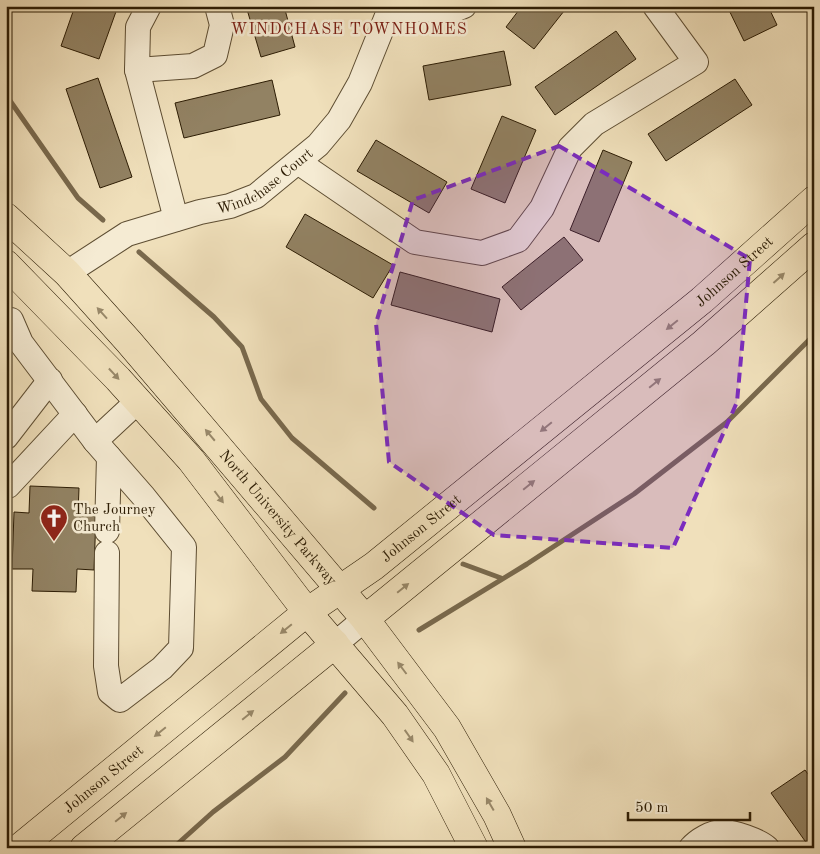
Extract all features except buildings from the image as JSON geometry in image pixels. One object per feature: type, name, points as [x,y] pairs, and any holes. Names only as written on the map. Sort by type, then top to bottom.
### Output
[{"type":"main road","name":"Johnson Street","points":[[19,848],[307,612],[374,566],[702,300],[814,200]]},
{"type":"main road","name":"North University Parkway","points":[[6,217],[67,273],[192,414],[365,619],[447,728],[497,816],[512,848]]},
{"type":"main road","points":[[365,619],[704,343],[814,246]]},
{"type":"main road","name":"North University Parkway","points":[[6,264],[40,296],[191,460],[307,612],[394,715],[436,774],[474,848]]},
{"type":"main road","points":[[84,848],[335,644]]},
{"type":"street","points":[[149,6],[138,27],[137,70],[176,219]]},
{"type":"street","points":[[137,70],[193,66],[215,55],[222,24],[217,6]]},
{"type":"street","points":[[392,7],[452,11],[464,6]]},
{"type":"street","points":[[298,162],[415,242],[482,253],[518,240],[542,208],[570,148],[594,124],[696,62],[655,6]]},
{"type":"street","name":"Windchase Court","points":[[67,273],[127,234],[176,219],[230,206],[256,196],[298,162],[318,145],[339,120],[360,83],[392,7]]},
{"type":"street","points":[[40,296],[9,321],[21,343],[102,449],[184,547],[181,648],[162,668],[120,700],[110,692],[106,666],[107,542],[102,449],[138,401]]},
{"type":"street","points":[[6,437],[50,380]]},
{"type":"street","points":[[6,486],[75,414]]},
{"type":"street","points":[[335,644],[365,619]]},
{"type":"street","points":[[691,848],[697,841],[722,832],[761,842],[767,848]]},
{"type":"highlighted area","points":[[559,146],[750,259],[737,402],[673,548],[494,535],[389,462],[376,323],[413,200]]},
{"type":"waterway","points":[[6,95],[78,198],[103,220]]},
{"type":"waterway","points":[[139,252],[214,317],[242,347],[261,399],[292,438],[374,508]]},
{"type":"waterway","points":[[419,630],[527,564],[634,494],[727,422],[814,335]]},
{"type":"waterway","points":[[463,564],[501,578]]},
{"type":"waterway","points":[[173,848],[213,812],[285,757],[345,693]]},
{"type":"place","name":"The Journey Church","points":[[54,542]]},
{"type":"district","name":"WINDCHASE TOWNHOMES","points":[[349,28]]}]
